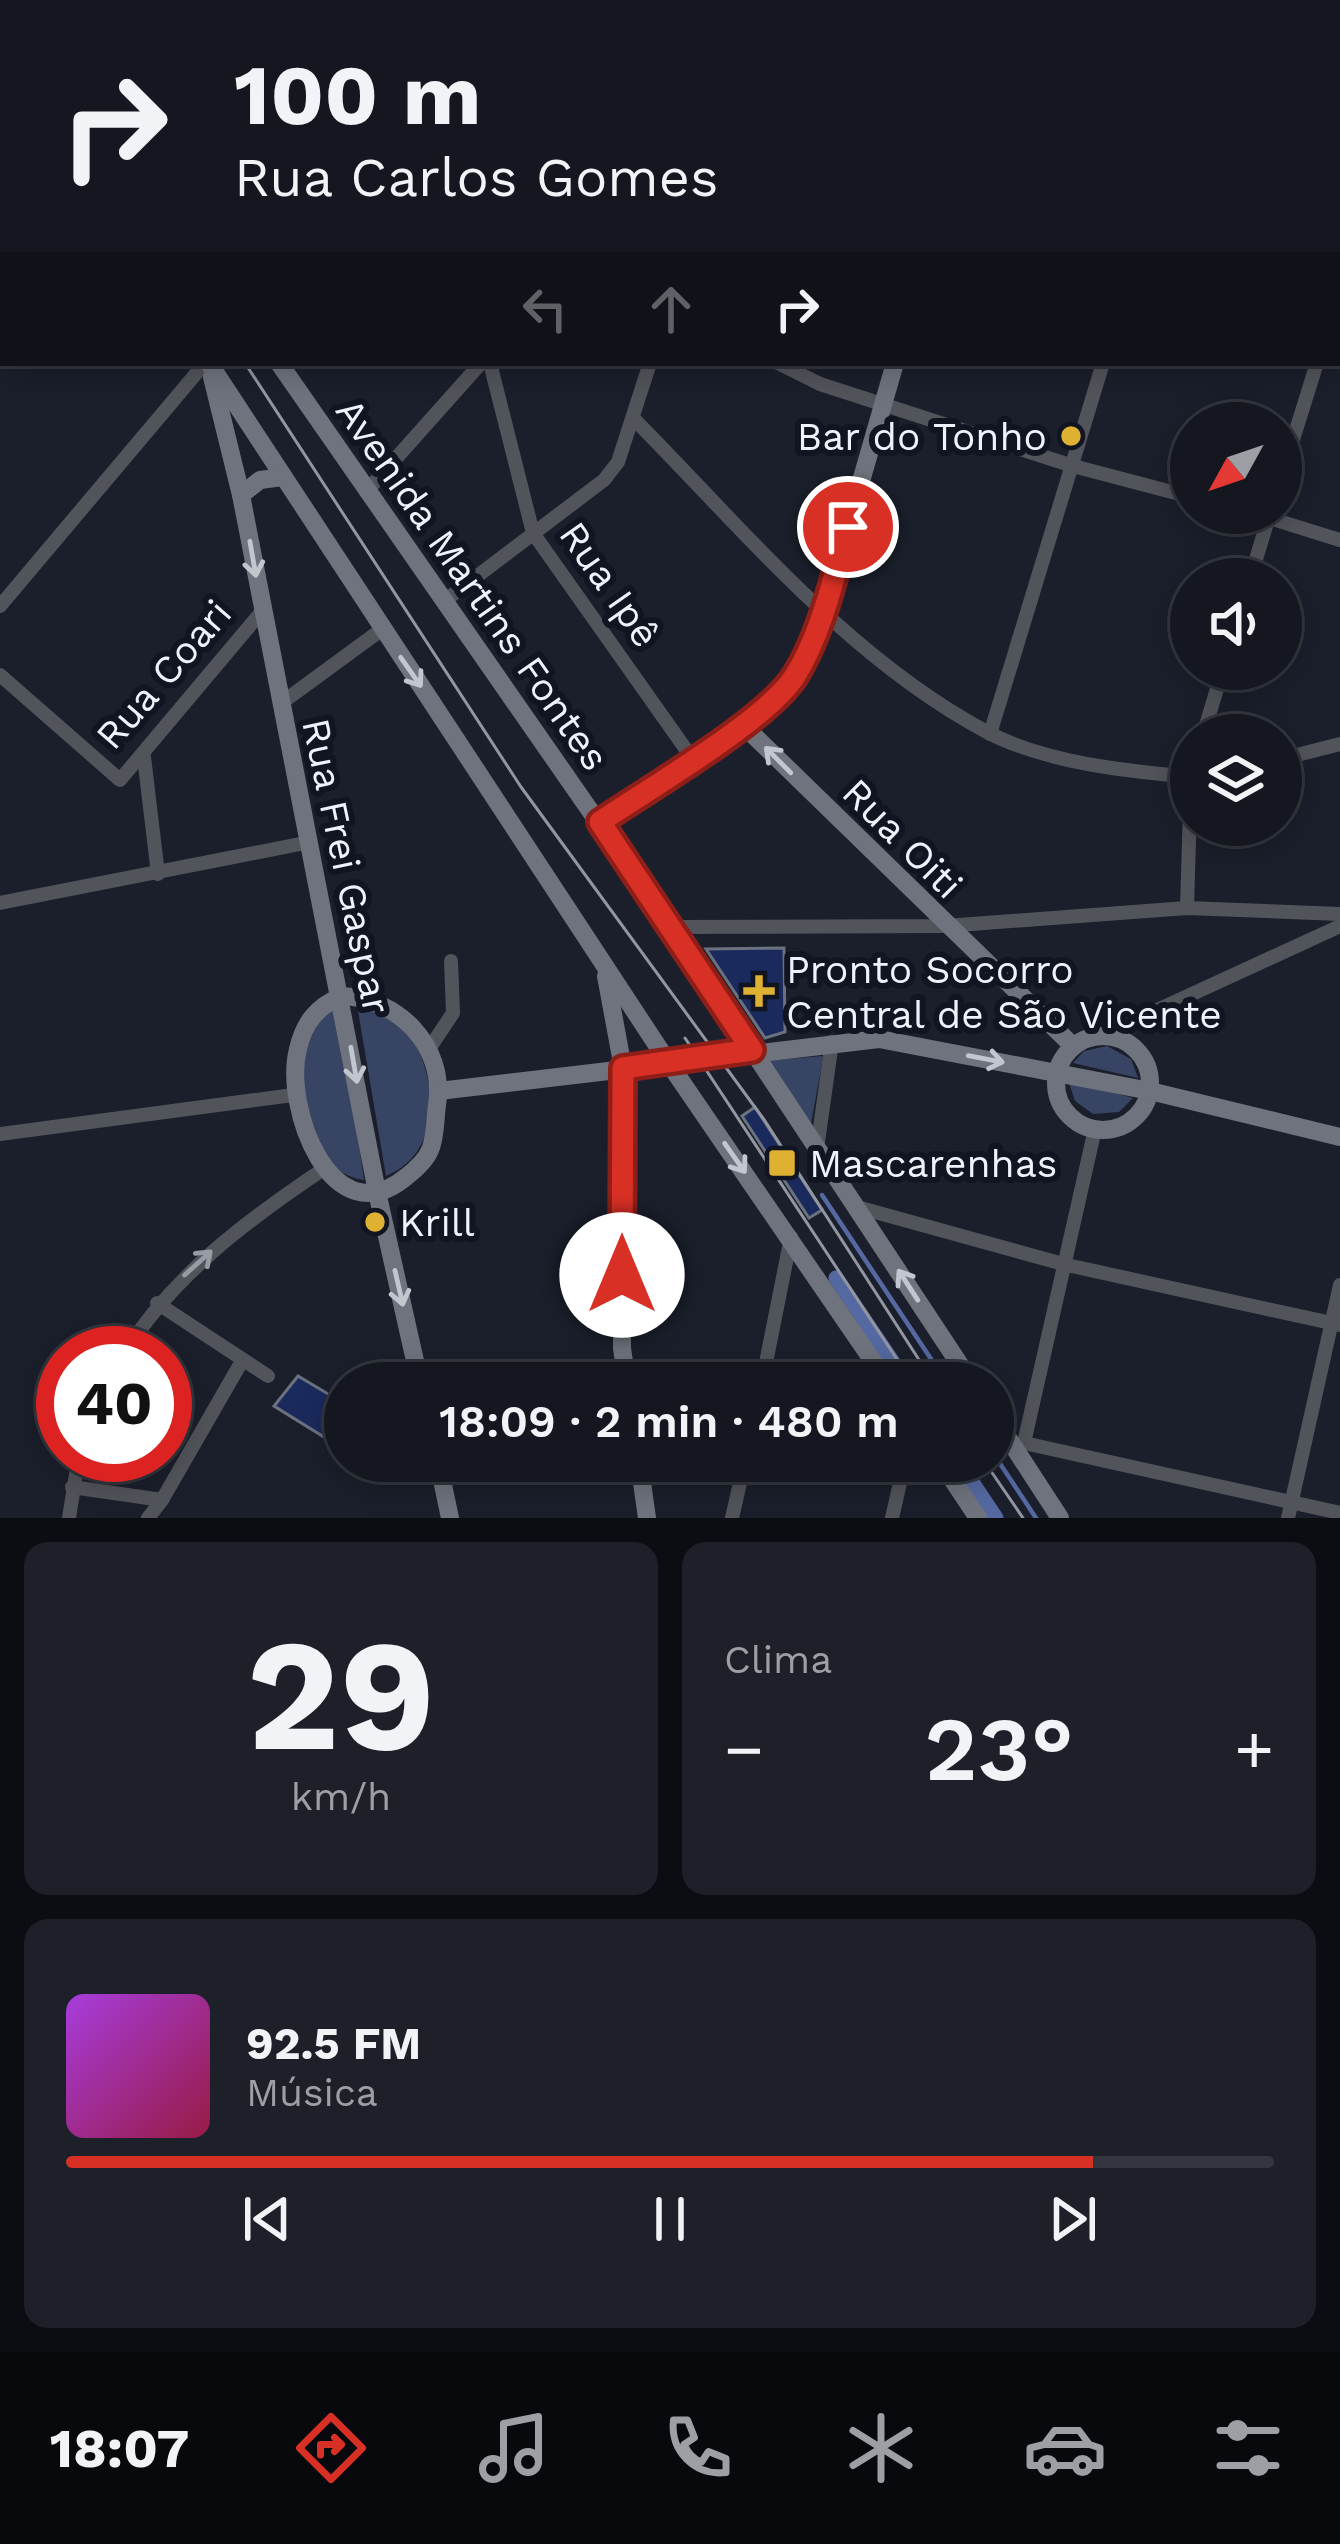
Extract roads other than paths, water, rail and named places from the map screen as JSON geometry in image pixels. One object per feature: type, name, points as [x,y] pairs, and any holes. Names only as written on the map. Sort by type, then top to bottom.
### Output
[{"type":"street","points":[[0,606],[204,366]]},
{"type":"street","name":"Rua Frei Gaspar","points":[[208,366],[242,495],[377,1192],[415,1362]]},
{"type":"street","points":[[209,366],[668,1062],[875,1362]]},
{"type":"street","name":"Avenida Martins Fontes","points":[[281,366],[600,822],[958,1362]]},
{"type":"street","points":[[366,492],[483,366]]},
{"type":"street","name":"Rua Ipê","points":[[487,366],[532,533],[692,758]]},
{"type":"street","points":[[442,602],[604,480],[618,462],[649,366]]},
{"type":"street","points":[[784,366],[820,384],[1073,466],[1170,491]]},
{"type":"street","points":[[600,822],[742,724],[794,679],[824,610],[894,366]]},
{"type":"street","points":[[990,734],[1102,366]]},
{"type":"street","points":[[1302,411],[1316,366]]},
{"type":"street","points":[[633,418],[824,610],[894,672],[990,734],[1089,764],[1170,774]]},
{"type":"street","points":[[242,495],[260,480],[283,478]]},
{"type":"street","points":[[1302,527],[1340,540]]},
{"type":"street","name":"Rua Coari","points":[[0,675],[121,780],[144,758],[262,610]]},
{"type":"street","points":[[280,704],[381,630]]},
{"type":"street","name":"Rua Oiti","points":[[742,724],[1073,1046]]},
{"type":"street","points":[[1302,753],[1340,744]]},
{"type":"street","points":[[144,758],[158,874]]},
{"type":"street","points":[[0,903],[310,842]]},
{"type":"street","points":[[1187,908],[1189,846]]},
{"type":"street","points":[[671,927],[945,926],[1187,908],[1340,914]]},
{"type":"street","points":[[1103,1035],[1139,1052],[1150,1091],[1136,1117],[1124,1126],[1095,1129],[1080,1124],[1060,1102],[1057,1072],[1073,1046],[1340,926]]},
{"type":"street","points":[[597,948],[614,1005],[623,1068],[624,1362]]},
{"type":"street","points":[[427,1052],[453,1013],[451,961]]},
{"type":"street","points":[[342,996],[384,1002],[405,1018],[427,1052],[439,1091],[430,1150],[398,1184],[377,1192],[339,1181],[304,1138],[293,1095],[295,1061],[309,1020],[342,996]]},
{"type":"street","points":[[439,1091],[752,1050],[879,1039],[1150,1091],[1340,1137]]},
{"type":"street","points":[[817,1149],[832,1042]]},
{"type":"street","points":[[0,1133],[293,1095]]},
{"type":"street","points":[[1020,1446],[1095,1129]]},
{"type":"street","points":[[142,1326],[157,1303],[223,1240],[325,1168]]},
{"type":"street","points":[[857,1207],[1066,1264],[1336,1324]]},
{"type":"street","points":[[766,1362],[791,1237]]},
{"type":"street","points":[[1289,1510],[1336,1324],[1340,1285]]},
{"type":"street","points":[[157,1303],[268,1376]]},
{"type":"street","points":[[148,1518],[242,1361]]},
{"type":"street","points":[[1014,1439],[1060,1518]]},
{"type":"street","points":[[1020,1446],[1289,1510],[1340,1513]]},
{"type":"street","points":[[69,1518],[72,1482]]},
{"type":"street","points":[[441,1482],[445,1515]]},
{"type":"street","points":[[642,1482],[647,1518]]},
{"type":"street","points":[[733,1518],[741,1482]]},
{"type":"street","points":[[892,1518],[900,1482]]},
{"type":"street","points":[[954,1482],[978,1518]]},
{"type":"street","points":[[71,1486],[162,1500]]},
{"type":"waterway","points":[[822,1195],[933,1362]]},
{"type":"waterway","points":[[836,1278],[893,1362]]},
{"type":"waterway","points":[[972,1482],[996,1518]]},
{"type":"waterway","points":[[1012,1482],[1036,1518]]},
{"type":"tram line","points":[[247,366],[521,787],[765,1121],[920,1362]]},
{"type":"tram line","points":[[685,1038],[899,1362]]},
{"type":"tram line","points":[[998,1482],[1023,1518]]},
{"type":"place","name":"Bar do Tonho","points":[[1071,436]]},
{"type":"place","name":"Pronto Socorro Central de São Vicente","points":[[759,991]]},
{"type":"place","name":"Mascarenhas","points":[[782,1163]]},
{"type":"place","name":"Krill","points":[[375,1222]]}]
